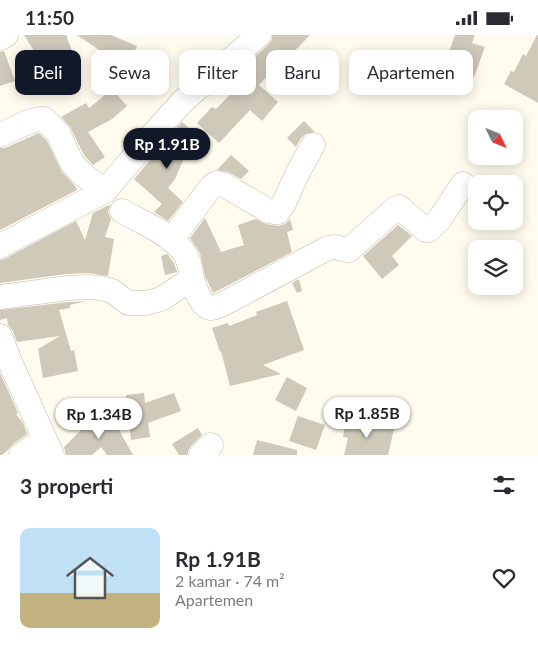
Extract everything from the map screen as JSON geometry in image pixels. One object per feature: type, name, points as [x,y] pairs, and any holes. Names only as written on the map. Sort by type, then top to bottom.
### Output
[{"type":"street","points":[[0,38],[6,35]]},
{"type":"street","points":[[0,245],[100,188],[183,101],[258,35]]},
{"type":"street","points":[[0,135],[34,120],[44,119],[58,133],[72,163],[82,174],[100,188]]},
{"type":"street","points":[[171,240],[216,183],[224,185],[269,211],[278,212],[313,145]]},
{"type":"street","points":[[122,211],[171,240],[179,247],[186,257],[192,279],[203,303],[207,307],[213,307],[223,304],[328,248],[336,246],[349,250],[396,208],[399,207],[426,230],[429,230],[439,220],[463,184]]},
{"type":"street","points":[[0,297],[68,287],[87,287],[112,291],[128,303],[146,303],[161,299],[192,279]]},
{"type":"street","points":[[0,336],[5,365],[48,447],[21,455]]},
{"type":"building","points":[[24,35],[66,35],[72,50],[33,50]]},
{"type":"building","points":[[77,35],[111,35],[137,46],[135,50],[99,50]]},
{"type":"building","points":[[272,35],[310,35],[296,50],[266,50],[266,77],[259,85],[266,91],[266,95],[270,95],[278,102],[262,121],[250,110],[219,143],[197,123],[212,107],[216,109],[230,95],[256,95],[256,56],[272,40]]},
{"type":"building","points":[[455,35],[475,35],[472,43],[485,47],[474,77],[473,50],[450,50]]},
{"type":"building","points":[[537,35],[538,103],[504,84],[511,71],[514,72],[523,54],[526,56]]},
{"type":"building","points":[[4,51],[15,81],[0,86],[0,52]]},
{"type":"building","points":[[105,95],[117,95],[127,106],[112,119],[88,132],[105,157],[93,165],[84,155],[70,127],[61,117],[86,103],[89,108]]},
{"type":"building","points":[[304,121],[315,132],[306,134],[301,138],[296,147],[287,138]]},
{"type":"building","points":[[182,122],[199,136],[189,147],[175,179],[168,188],[183,202],[168,221],[154,212],[162,204],[134,179]]},
{"type":"building","points":[[39,133],[47,141],[62,172],[77,190],[0,230],[0,148],[5,148]]},
{"type":"building","points":[[231,155],[249,171],[241,179],[228,172],[217,170]]},
{"type":"building","points":[[109,205],[108,212],[111,219],[105,237],[114,239],[108,276],[88,273],[67,274],[0,283],[0,260],[76,221],[85,240],[93,213]]},
{"type":"building","points":[[205,218],[221,252],[244,245],[238,225],[256,219],[266,224],[278,226],[285,224],[290,219],[293,230],[287,232],[292,252],[213,293],[205,276],[200,253],[190,238]]},
{"type":"building","points":[[398,225],[412,236],[392,256],[399,265],[382,279],[363,256]]},
{"type":"building","points":[[167,254],[174,263],[177,272],[165,275],[161,256]]},
{"type":"building","points":[[299,279],[302,291],[297,293],[292,283]]},
{"type":"building","points":[[86,301],[70,305],[70,308],[59,310],[71,351],[74,350],[78,371],[43,378],[38,349],[60,336],[17,342],[13,331],[8,325],[7,318],[0,320],[0,310]]},
{"type":"building","points":[[287,301],[304,350],[263,365],[281,374],[230,386],[221,351],[212,328],[228,323],[229,326],[257,315],[256,312]]},
{"type":"building","points":[[0,373],[18,413],[16,414],[23,423],[27,434],[2,455],[0,455]]},
{"type":"building","points":[[287,377],[307,388],[296,411],[275,400]]},
{"type":"building","points":[[144,393],[145,403],[174,393],[181,411],[148,423],[150,437],[131,440],[126,395]]},
{"type":"building","points":[[110,414],[133,455],[107,455],[101,447],[92,455],[66,455],[64,447],[80,431]]},
{"type":"building","points":[[298,416],[325,425],[316,450],[289,441]]},
{"type":"building","points":[[346,418],[394,429],[388,455],[344,455],[348,438],[343,437]]},
{"type":"building","points":[[198,428],[202,435],[191,446],[188,455],[179,455],[172,444]]},
{"type":"building","points":[[257,440],[297,450],[297,455],[253,455]]}]
